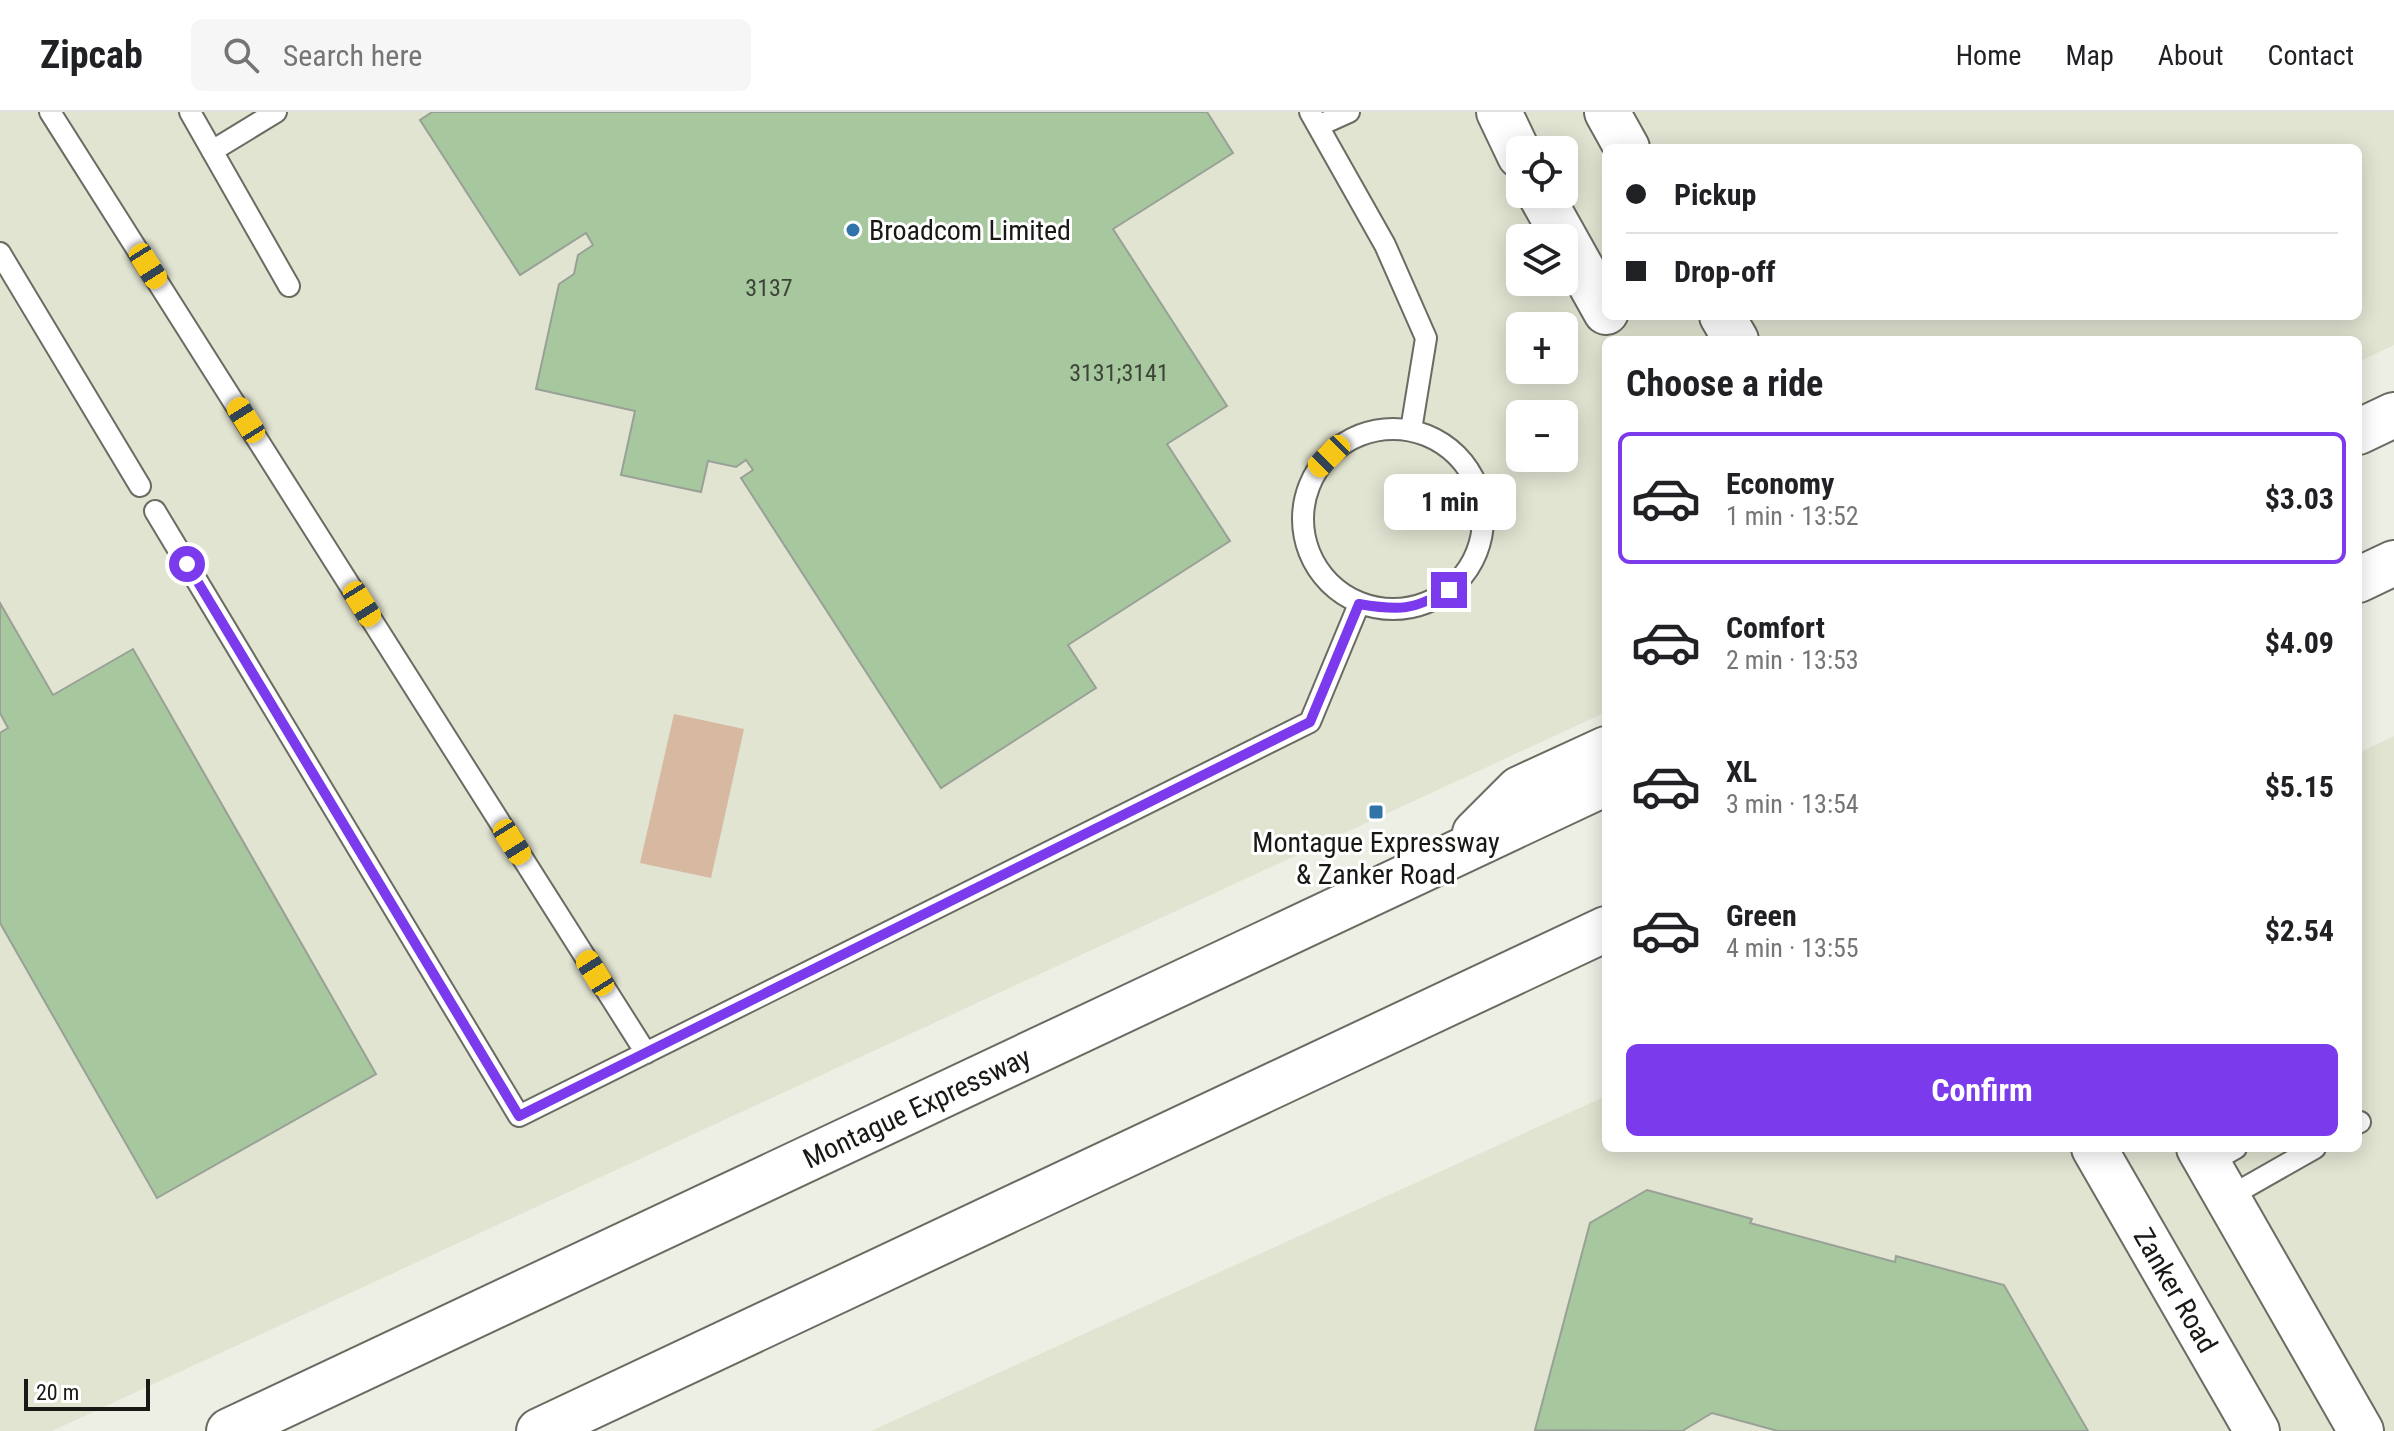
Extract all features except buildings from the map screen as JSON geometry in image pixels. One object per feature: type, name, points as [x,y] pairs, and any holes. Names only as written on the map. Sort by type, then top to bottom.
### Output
[{"type":"main road","points":[[1499,112],[1510,136]]},
{"type":"main road","points":[[1607,112],[1625,144]]},
{"type":"main road","points":[[1548,208],[1602,305]]},
{"type":"main road","points":[[2362,430],[2394,415]]},
{"type":"main road","points":[[2362,578],[2394,563]]},
{"type":"main road","points":[[1453,856],[1519,789],[1602,751]]},
{"type":"main road","name":"Montague Expressway","points":[[229,1431],[1602,785]]},
{"type":"main road","points":[[539,1431],[1602,931]]},
{"type":"main road","name":"Zanker Road","points":[[2096,1152],[2257,1431]]},
{"type":"main road","points":[[2217,1164],[2361,1431]]},
{"type":"lane","points":[[50,112],[646,1053]]},
{"type":"lane","points":[[190,112],[289,286]]},
{"type":"lane","points":[[212,151],[276,112]]},
{"type":"lane","points":[[1349,112],[1314,119],[1385,245],[1426,338],[1411,430]]},
{"type":"lane","points":[[0,253],[140,486]]},
{"type":"lane","points":[[1376,429],[1411,430],[1443,443],[1468,468],[1482,499],[1483,534],[1471,567],[1449,590],[1421,605],[1390,610],[1359,604],[1326,582],[1306,547],[1302,508],[1315,470],[1343,442],[1376,429]]},
{"type":"lane","points":[[155,511],[519,1116],[1310,722],[1359,604]]},
{"type":"lane","points":[[2217,1164],[2290,1152]]},
{"type":"shaded area","points":[[0,112],[2394,112],[2394,345],[2362,360],[2362,336],[1602,336],[1602,714],[52,1431],[0,1431]]},
{"type":"shaded area","points":[[674,714],[744,729],[711,878],[640,863]]},
{"type":"shaded area","points":[[2394,736],[2394,1431],[871,1431],[1602,1098],[1602,1152],[2362,1152],[2362,751]]},
{"type":"place","name":"Broadcom Limited","points":[[853,230]]},
{"type":"place","name":"Montague Expressway & Zanker Road","points":[[1376,812]]},
{"type":"route","points":[[187,564],[519,1116],[1310,722],[1359,604],[1390,610],[1421,605],[1449,590]]}]
